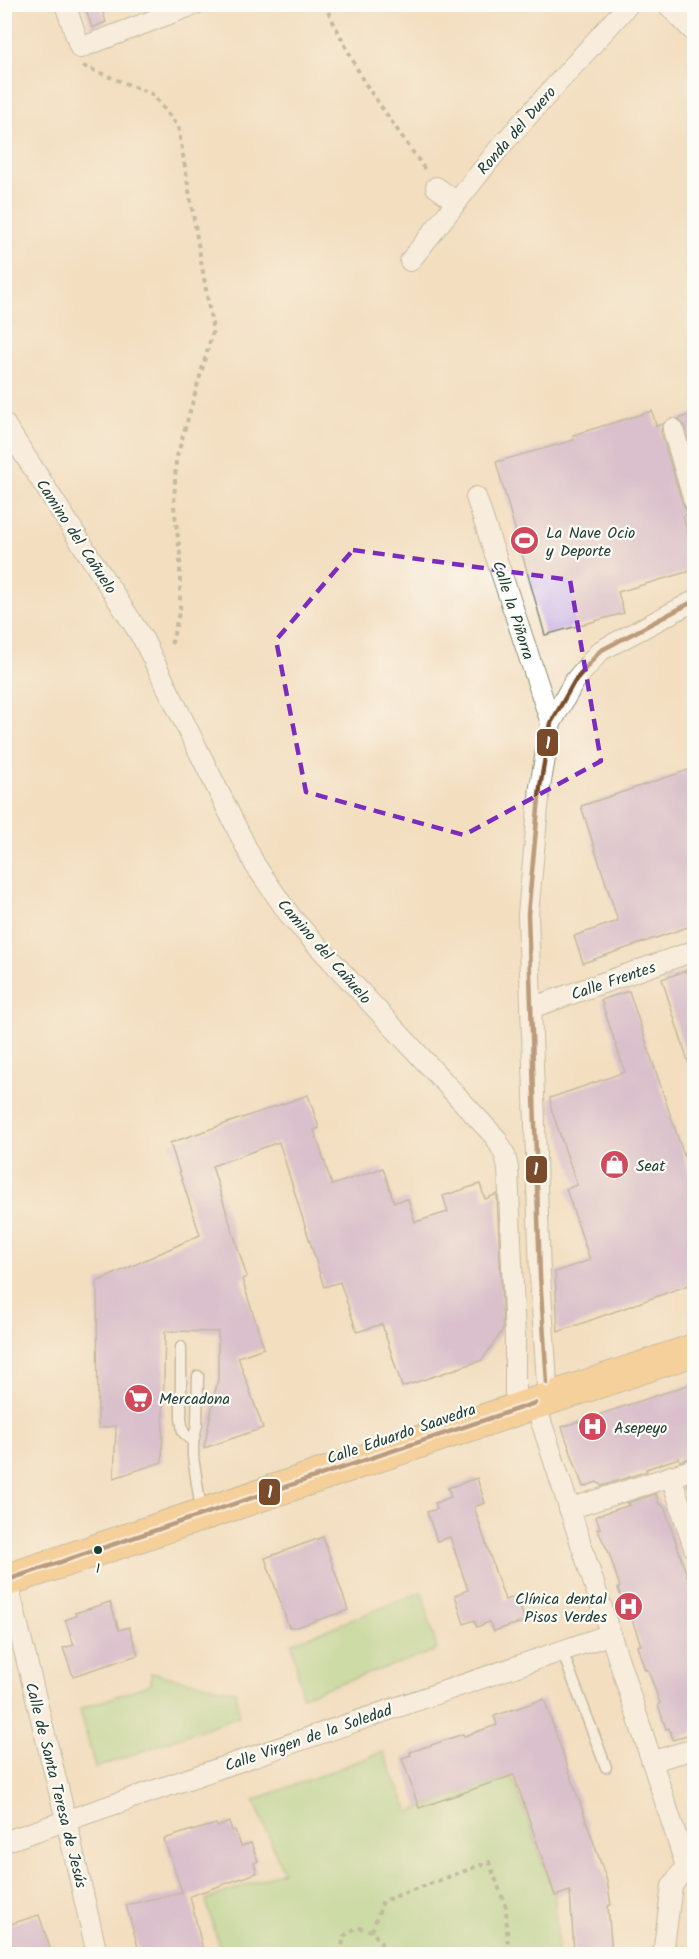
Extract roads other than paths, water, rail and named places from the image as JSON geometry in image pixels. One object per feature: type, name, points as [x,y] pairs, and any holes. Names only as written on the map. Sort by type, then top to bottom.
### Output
[{"type":"main road","name":"Calle Eduardo Saavedra","points":[[5,1575],[532,1394],[694,1333]]},
{"type":"main road","name":"Calle Eduardo Saavedra","points":[[5,1575],[200,1503],[532,1394],[694,1350]]},
{"type":"street","points":[[65,4],[80,48],[196,4]]},
{"type":"street","name":"Ronda del Duero","points":[[410,261],[501,146],[629,4]]},
{"type":"street","points":[[667,4],[694,32]]},
{"type":"street","points":[[436,187],[457,202]]},
{"type":"street","name":"Camino del Cañuelo","points":[[4,423],[143,639],[255,865],[291,917],[496,1138],[505,1155],[508,1168],[515,1337],[532,1394]]},
{"type":"street","points":[[673,429],[694,501]]},
{"type":"street","name":"Calle la Piñorra","points":[[476,497],[551,723]]},
{"type":"street","points":[[663,1954],[672,1886],[690,1864],[653,1761],[532,1394],[540,1276],[528,914],[540,787],[551,723],[574,682],[600,651],[694,601]]},
{"type":"street","name":"Calle Frentes","points":[[531,1008],[694,951]]},
{"type":"street","points":[[569,1509],[694,1468]]},
{"type":"street","points":[[671,1476],[694,1548]]},
{"type":"street","name":"Calle de Santa Teresa de Jesús","points":[[5,1575],[97,1954]]},
{"type":"street","name":"Calle Virgen de la Soledad","points":[[4,1842],[611,1634]]},
{"type":"street","points":[[653,1761],[694,1749]]},
{"type":"lane","points":[[181,1347],[181,1418],[183,1431],[193,1442]]},
{"type":"lane","points":[[198,1376],[197,1425],[193,1442],[193,1457],[200,1503]]},
{"type":"lane","points":[[562,1651],[606,1767]]},
{"type":"place","name":"La Nave Ocio y Deporte","points":[[525,541]]},
{"type":"place","name":"Seat","points":[[615,1165]]},
{"type":"place","name":"Mercadona","points":[[138,1398]]},
{"type":"place","name":"Asepeyo","points":[[593,1427]]},
{"type":"place","name":"1","points":[[98,1550]]},
{"type":"place","name":"Clínica dental Pisos Verdes","points":[[628,1607]]}]
